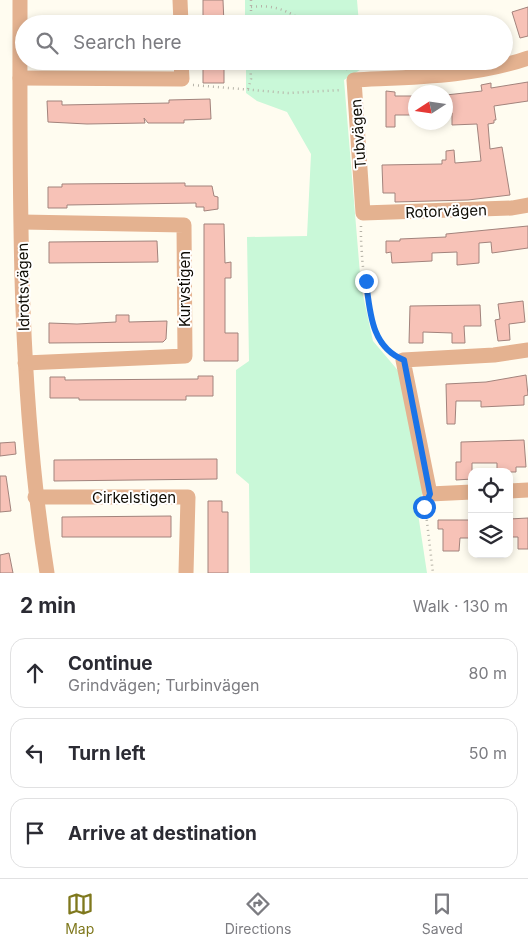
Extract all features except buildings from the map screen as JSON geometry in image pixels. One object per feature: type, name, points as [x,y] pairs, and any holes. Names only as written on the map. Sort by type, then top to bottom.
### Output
[{"type":"street","name":"Idrottsvägen","points":[[20,0],[20,15]]},
{"type":"street","points":[[180,0],[181,15]]},
{"type":"street","name":"Tubvägen","points":[[513,63],[528,58]]},
{"type":"street","name":"Idrottsvägen","points":[[20,70],[25,363],[35,498],[47,573]]},
{"type":"street","points":[[20,78],[182,79],[182,70]]},
{"type":"street","name":"Tubvägen","points":[[363,214],[354,80],[426,76],[473,70]]},
{"type":"street","name":"Rotorvägen","points":[[363,214],[512,208],[528,205]]},
{"type":"street","name":"Kurvstigen","points":[[22,222],[184,225],[184,356],[25,363]]},
{"type":"street","points":[[468,492],[430,494],[404,360],[494,355],[528,350]]},
{"type":"street","points":[[513,491],[528,490]]},
{"type":"street","name":"Cirkelstigen","points":[[35,498],[188,497],[186,573]]},
{"type":"path","points":[[250,0],[250,15]]},
{"type":"path","points":[[250,7],[277,7],[294,15]]},
{"type":"path","points":[[248,89],[249,70]]},
{"type":"path","points":[[182,79],[184,85],[248,89],[321,92],[355,88]]},
{"type":"path","points":[[363,214],[361,239],[374,326],[380,343],[392,355],[404,360]]},
{"type":"path","points":[[430,494],[424,507],[433,573]]},
{"type":"green space","points":[[245,0],[357,0],[358,15],[245,15]]},
{"type":"green space","points":[[246,70],[360,70],[344,80],[361,286],[373,341],[401,374],[423,492],[417,507],[427,573],[250,573],[249,484],[236,473],[236,370],[249,361],[247,237],[307,236],[311,154],[287,112],[257,101],[246,93]]},
{"type":"route","points":[[366,281],[374,326],[380,343],[392,355],[404,360],[430,494],[424,507]]}]
